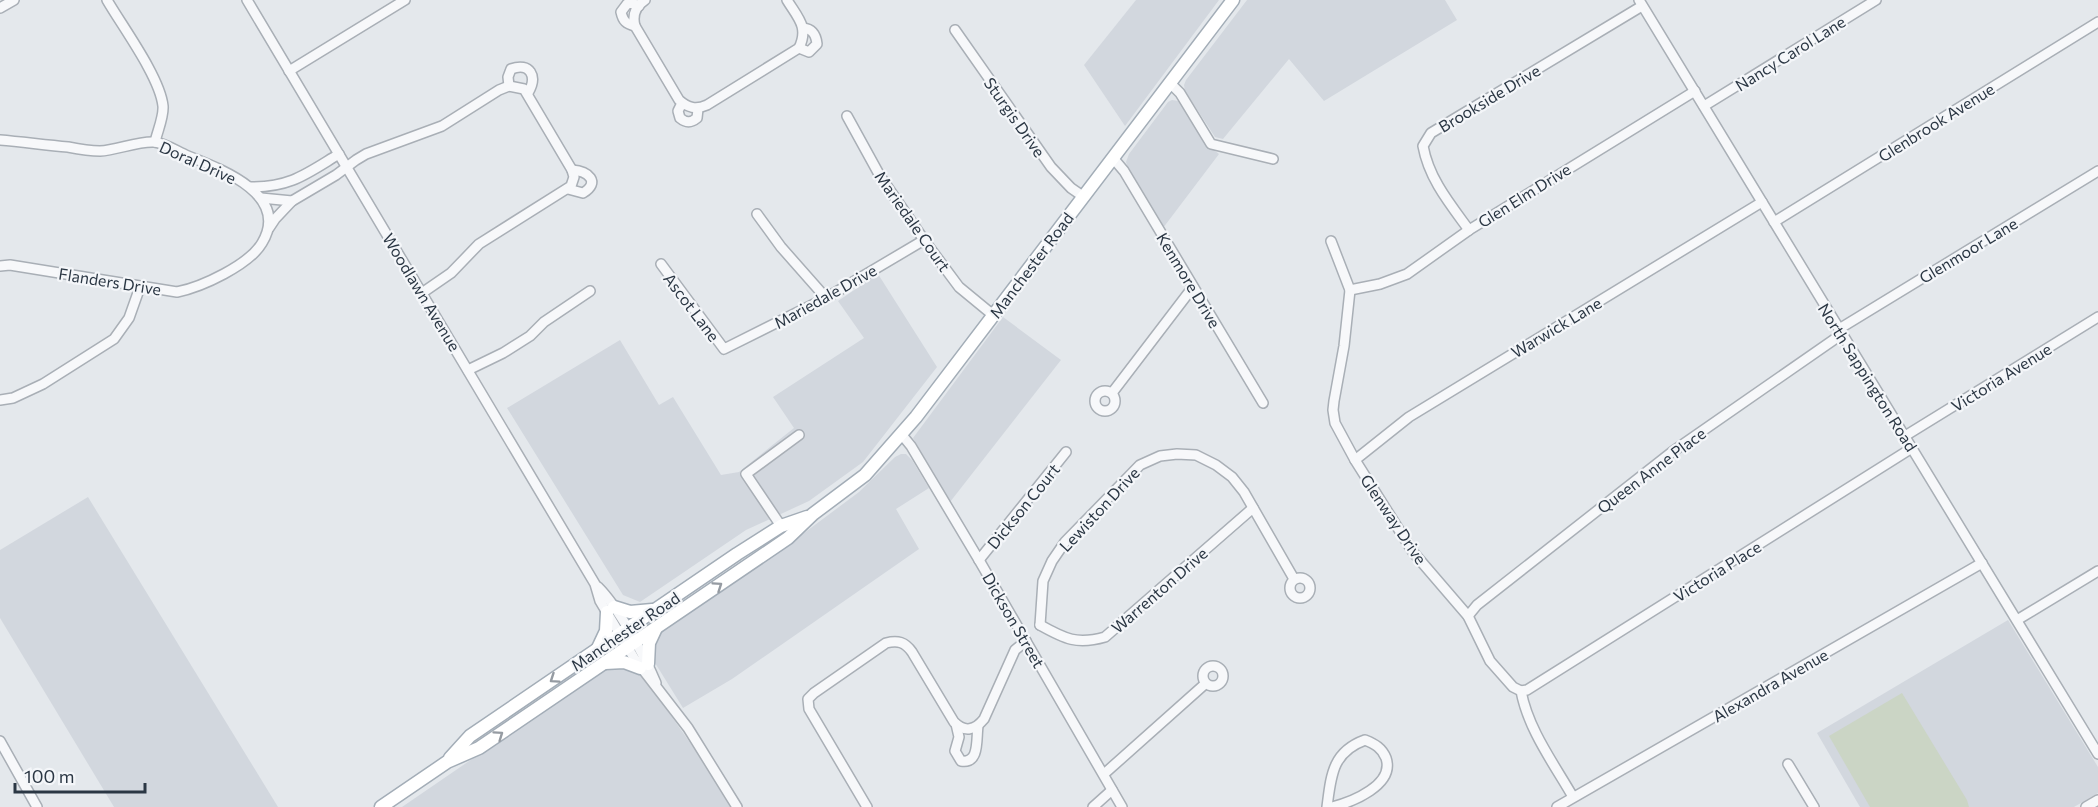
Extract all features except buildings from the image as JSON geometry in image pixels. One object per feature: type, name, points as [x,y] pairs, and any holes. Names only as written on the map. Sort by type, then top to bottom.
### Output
[{"type":"main road","name":"Manchester Road","points":[[381,807],[447,762],[479,748],[788,538],[813,514],[865,475],[902,435],[1233,0]]},
{"type":"main road","name":"Manchester Road","points":[[447,762],[470,736],[781,526],[813,514]]},
{"type":"main road","points":[[597,650],[606,631],[610,609],[630,612],[656,610]]},
{"type":"main road","points":[[604,663],[624,662],[644,666],[649,643],[656,627]]},
{"type":"street","points":[[0,8],[14,0]]},
{"type":"street","points":[[107,0],[148,67],[157,87],[163,107],[155,142]]},
{"type":"street","name":"Woodlawn Avenue","points":[[247,0],[596,584],[600,601],[610,609],[644,666],[688,728],[737,807]]},
{"type":"street","points":[[289,71],[405,0]]},
{"type":"street","points":[[635,26],[622,19],[621,12],[627,4],[642,3],[634,18],[635,26],[675,95],[690,106],[707,105],[799,48],[803,32],[787,0]]},
{"type":"street","name":"Nancy Carol Lane","points":[[1704,106],[1876,0]]},
{"type":"street","name":"North Sappington Road","points":[[1640,3],[2098,754]]},
{"type":"street","name":"Brookside Drive","points":[[1469,230],[1438,186],[1426,162],[1423,146],[1431,133],[1640,3]]},
{"type":"street","name":"Glenbrook Avenue","points":[[1774,222],[2098,22]]},
{"type":"street","points":[[799,48],[809,52],[817,44],[816,36],[809,29],[803,32]]},
{"type":"street","name":"Sturgis Drive","points":[[955,30],[1051,168],[1071,188],[1084,197]]},
{"type":"street","points":[[422,293],[451,273],[479,244],[571,186],[574,177],[572,170],[528,93],[521,87],[509,86],[508,77],[511,69],[520,66],[531,73],[533,81],[528,93]]},
{"type":"street","points":[[1170,83],[1180,93],[1211,144],[1274,159]]},
{"type":"street","name":"Flanders Drive","points":[[0,266],[10,265],[74,275],[140,288],[177,292],[194,289],[209,282],[257,250],[274,219],[292,201],[336,175],[346,166],[366,154],[442,126],[509,86]]},
{"type":"street","name":"Glen Elm Drive","points":[[1350,290],[1380,284],[1407,274],[1469,230],[1695,91]]},
{"type":"street","name":"Mariedale Court","points":[[847,116],[880,176],[924,240],[960,287],[993,315]]},
{"type":"street","name":"Doral Drive","points":[[0,140],[99,151],[155,142],[212,165],[251,187]]},
{"type":"street","points":[[251,187],[281,185],[296,180],[339,154]]},
{"type":"street","name":"Kenmore Drive","points":[[1113,158],[1124,171],[1263,403]]},
{"type":"street","points":[[568,189],[583,193],[592,183],[586,172],[572,170]]},
{"type":"street","name":"Glenmoor Lane","points":[[1840,332],[2098,171]]},
{"type":"street","points":[[251,187],[266,207],[268,229]]},
{"type":"street","points":[[261,198],[292,201]]},
{"type":"street","name":"Warwick Lane","points":[[1355,460],[1408,417],[1762,201]]},
{"type":"street","points":[[757,214],[781,248],[826,298]]},
{"type":"street","name":"Mariedale Drive","points":[[724,349],[826,298],[924,240]]},
{"type":"street","name":"Glenway Drive","points":[[1331,241],[1350,290],[1344,346],[1333,410],[1335,423],[1355,460],[1413,552],[1468,616],[1490,661],[1513,687],[1521,691]]},
{"type":"street","name":"Ascot Lane","points":[[661,264],[724,349]]},
{"type":"street","points":[[1112,393],[1193,287]]},
{"type":"street","points":[[0,400],[13,398],[43,384],[114,339],[129,318],[140,288]]},
{"type":"street","points":[[468,369],[503,353],[530,336],[544,322],[590,291]]},
{"type":"street","name":"Victoria Avenue","points":[[1905,436],[2098,317]]},
{"type":"street","name":"Queen Anne Place","points":[[1468,616],[1477,605],[1672,452],[1840,332]]},
{"type":"street","points":[[781,526],[746,474],[799,435]]},
{"type":"street","name":"Dickson Street","points":[[902,435],[911,446],[979,560],[1122,807]]},
{"type":"street","name":"Victoria Place","points":[[1521,691],[1527,690],[1912,448]]},
{"type":"street","name":"Dickson Court","points":[[979,560],[1066,452]]},
{"type":"street","name":"Lewiston Drive","points":[[1040,626],[1043,581],[1052,561],[1065,542],[1140,465],[1160,456],[1196,455],[1216,465],[1232,477],[1294,579]]},
{"type":"street","name":"Warrenton Drive","points":[[1040,626],[1072,641],[1088,642],[1105,637],[1252,507]]},
{"type":"street","name":"Alexandra Avenue","points":[[1557,807],[1982,563]]},
{"type":"street","points":[[2017,621],[2098,571]]},
{"type":"street","points":[[956,724],[966,729],[978,726],[984,719],[1015,650],[1024,638],[1040,626]]},
{"type":"street","points":[[867,807],[809,709],[808,699],[824,685],[886,643],[902,642],[912,652],[956,724],[959,736],[955,751],[961,761],[966,762],[977,753],[978,726]]},
{"type":"street","points":[[1104,774],[1205,684]]},
{"type":"street","points":[[1521,691],[1523,704],[1534,729],[1573,798]]},
{"type":"street","points":[[1327,807],[1330,782],[1342,753],[1353,744],[1365,740],[1376,744],[1384,752],[1388,764],[1386,774],[1378,786],[1346,804],[1332,807]]},
{"type":"street","points":[[0,741],[37,807]]},
{"type":"street","points":[[1788,764],[1814,807]]},
{"type":"street","points":[[1093,807],[1112,790]]},
{"type":"street","points":[[2086,807],[2098,800]]},
{"type":"shaded area","points":[[1136,0],[1219,0],[1125,126],[1084,65]]},
{"type":"shaded area","points":[[1247,0],[1445,0],[1457,20],[1324,101],[1289,59],[1223,139],[1215,137],[1185,91],[1184,85]]},
{"type":"shaded area","points":[[1172,100],[1182,105],[1207,145],[1219,154],[1163,228],[1126,162],[1129,154],[1168,102]]},
{"type":"shaded area","points":[[878,274],[937,367],[863,462],[809,501],[746,530],[640,602],[623,595],[507,408],[620,340],[659,405],[673,397],[721,475],[739,472],[794,428],[773,397],[864,338],[838,301]]},
{"type":"shaded area","points":[[1003,317],[1061,360],[950,502],[913,438]]},
{"type":"shaded area","points":[[906,454],[912,460],[929,488],[896,509],[919,549],[732,679],[683,708],[652,658],[653,642],[658,634],[666,626],[792,542],[859,492],[895,457]]},
{"type":"shaded area","points":[[88,497],[278,807],[114,807],[0,618],[0,550]]},
{"type":"shaded area","points":[[2008,620],[2098,767],[2098,793],[2074,807],[1860,807],[1817,733]]},
{"type":"shaded area","points":[[623,665],[639,673],[646,680],[700,757],[731,807],[402,807],[602,670]]},
{"type":"green space","points":[[1902,693],[1967,800],[1969,807],[1870,807],[1829,736]]}]
